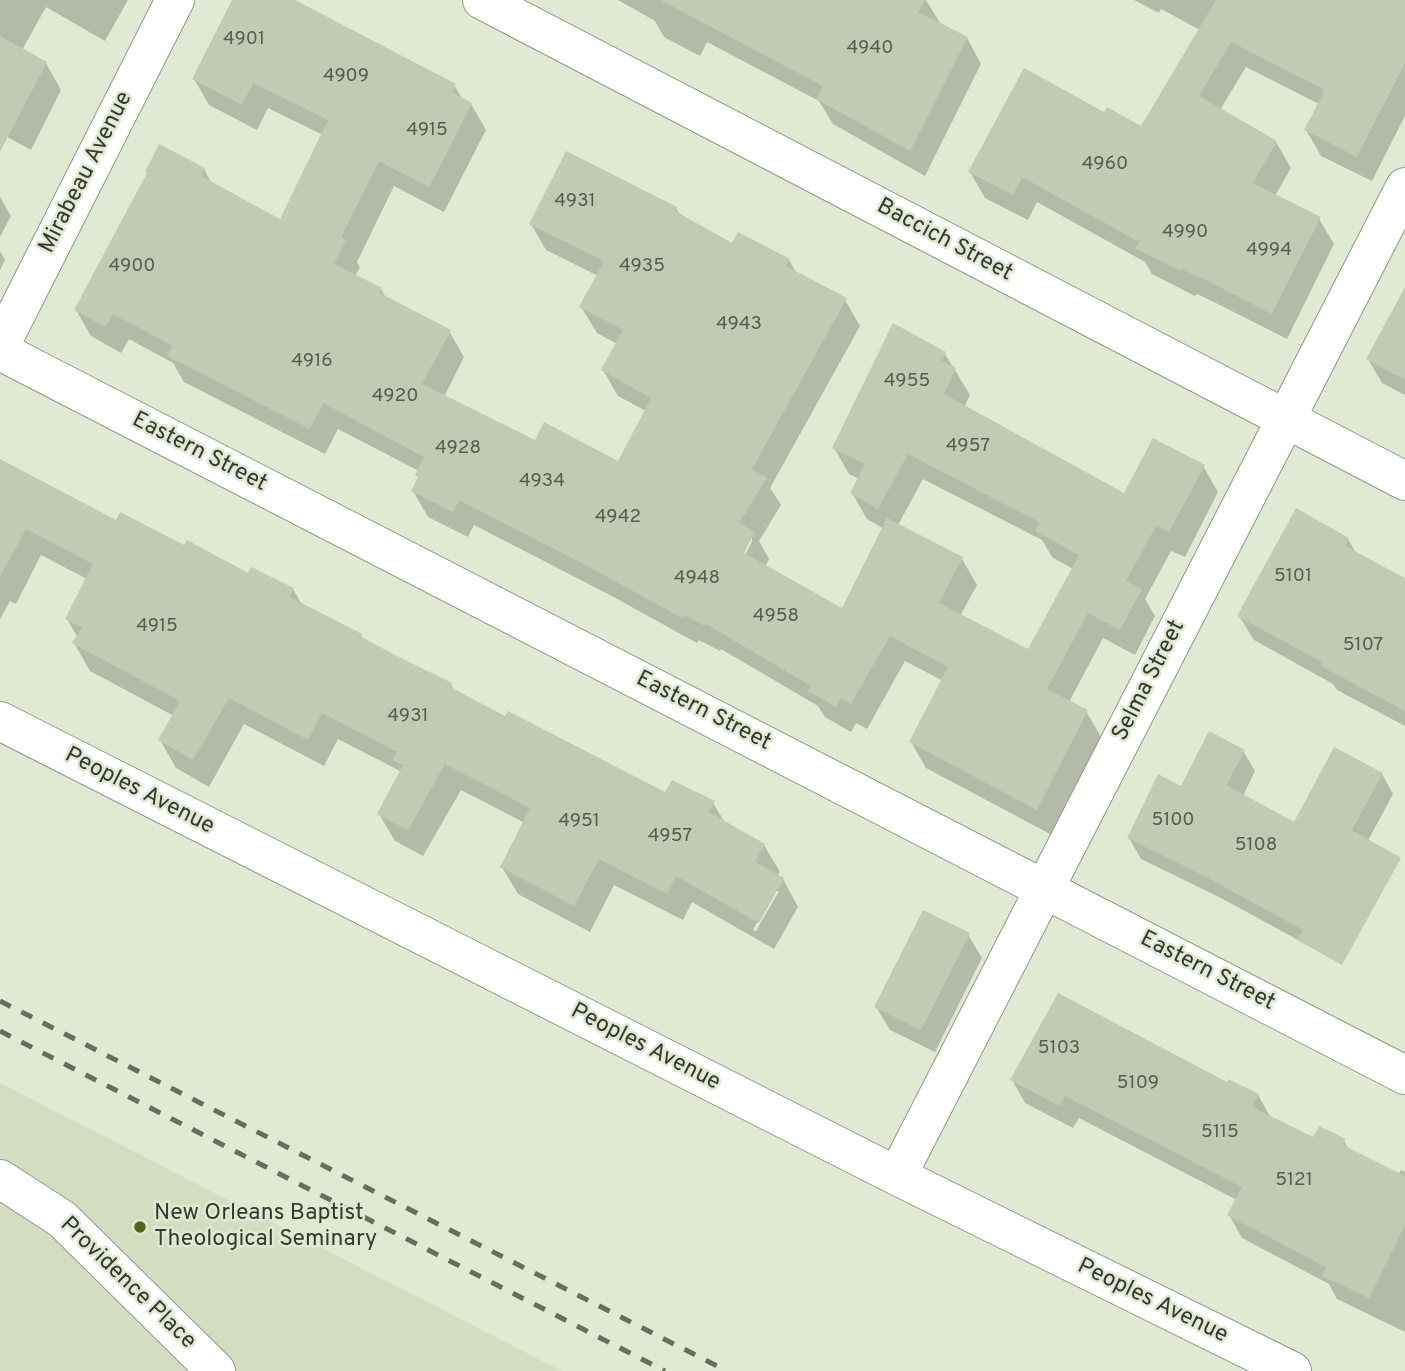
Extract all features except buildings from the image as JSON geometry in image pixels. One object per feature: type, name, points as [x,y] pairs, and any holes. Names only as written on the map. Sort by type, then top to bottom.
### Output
[{"type":"street","name":"Mirabeau Avenue","points":[[0,348],[174,0]]},
{"type":"street","name":"Baccich Street","points":[[482,0],[1405,481]]},
{"type":"street","name":"Selma Street","points":[[897,1176],[1405,187]]},
{"type":"street","name":"Eastern Street","points":[[0,348],[1405,1075]]},
{"type":"street","name":"Peoples Avenue","points":[[0,721],[897,1176],[1292,1371]]},
{"type":"street","name":"Providence Place","points":[[0,1179],[62,1219],[216,1371]]},
{"type":"shaded area","name":"New Orleans Baptist Theological Seminary","points":[[0,1083],[562,1371],[0,1371]]},
{"type":"railway","points":[[0,1001],[727,1371]]},
{"type":"railway","points":[[0,1031],[665,1371]]},
{"type":"place","name":"New Orleans Baptist Theological Seminary","points":[[140,1227]]}]
